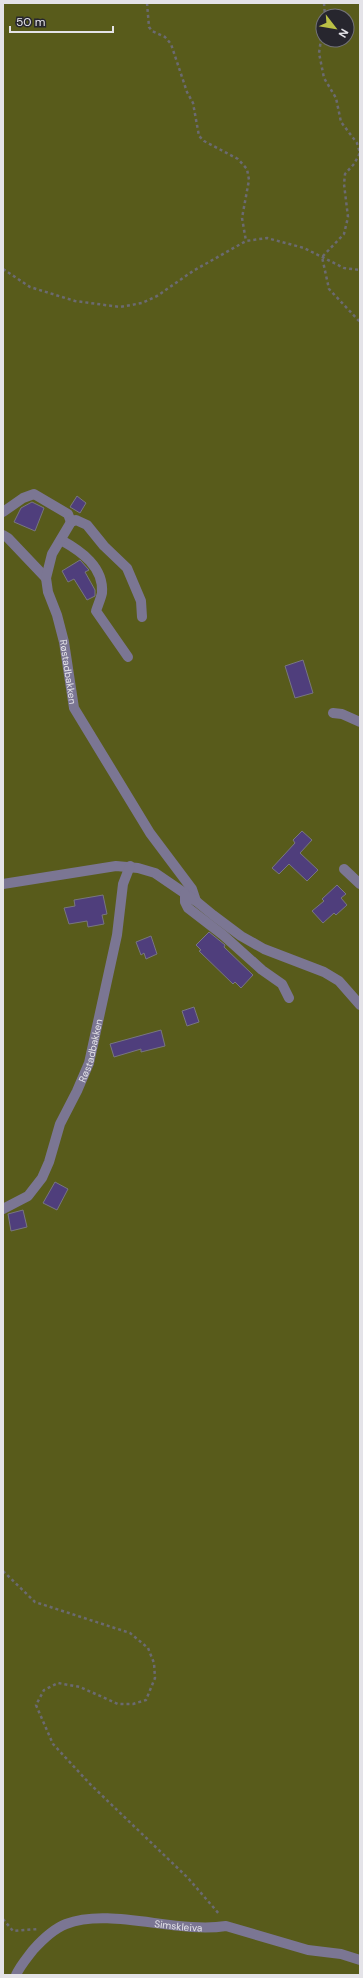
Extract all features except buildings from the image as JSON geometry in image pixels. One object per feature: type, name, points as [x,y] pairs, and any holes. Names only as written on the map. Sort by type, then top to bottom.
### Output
[{"type":"street","points":[[3,512],[23,498],[34,494],[68,514],[71,522],[76,520],[87,525],[104,546],[127,568],[141,601],[142,616]]},
{"type":"street","name":"Røstadbakken","points":[[71,522],[50,560],[46,578],[48,592],[57,615],[64,642],[72,700],[78,715],[150,833],[192,889],[196,901]]},
{"type":"street","points":[[3,534],[46,578]]},
{"type":"street","points":[[62,540],[89,560],[99,574],[102,593],[96,611],[128,657]]},
{"type":"street","points":[[333,713],[342,714],[360,722]]},
{"type":"street","name":"Røstadbakken","points":[[3,884],[38,880],[106,868],[130,866],[155,873],[196,901],[226,925],[264,949],[324,972],[339,981],[360,1006]]},
{"type":"street","name":"Røstadbakken","points":[[3,1209],[28,1196],[42,1178],[49,1162],[60,1124],[83,1080],[89,1063],[117,935],[122,884],[130,866]]},
{"type":"street","points":[[344,869],[360,884]]},
{"type":"street","points":[[185,894],[185,902],[188,908],[262,970],[282,984],[289,998]]},
{"type":"street","name":"Simskleiva","points":[[16,1975],[40,1942],[67,1924],[85,1920],[114,1919],[184,1927],[213,1928],[226,1926],[308,1950],[341,1954],[360,1960]]},
{"type":"path","points":[[147,3],[149,27],[152,31],[165,37],[172,44],[187,92],[193,103],[199,136],[204,141],[238,159],[247,169],[249,180],[242,218],[246,241]]},
{"type":"path","points":[[319,48],[318,53],[324,78],[336,98],[341,122],[357,143],[360,153],[354,164],[345,174],[344,184],[348,217],[344,234],[322,257]]},
{"type":"path","points":[[3,269],[30,287],[75,301],[120,307],[142,303],[157,296],[192,271],[246,241],[267,238],[304,248],[344,268],[360,270]]},
{"type":"path","points":[[322,257],[329,289],[360,322]]},
{"type":"path","points":[[3,1571],[35,1602],[130,1633],[148,1648],[154,1663],[154,1678],[146,1700],[133,1704],[118,1704],[80,1687],[58,1683],[44,1690],[36,1705],[53,1744],[90,1784],[193,1883],[209,1900],[226,1926]]},
{"type":"path","points":[[3,1918],[13,1931],[35,1928],[53,1932]]},
{"type":"shaded area","points":[[3,3],[360,3],[360,1975],[3,1975]]}]
